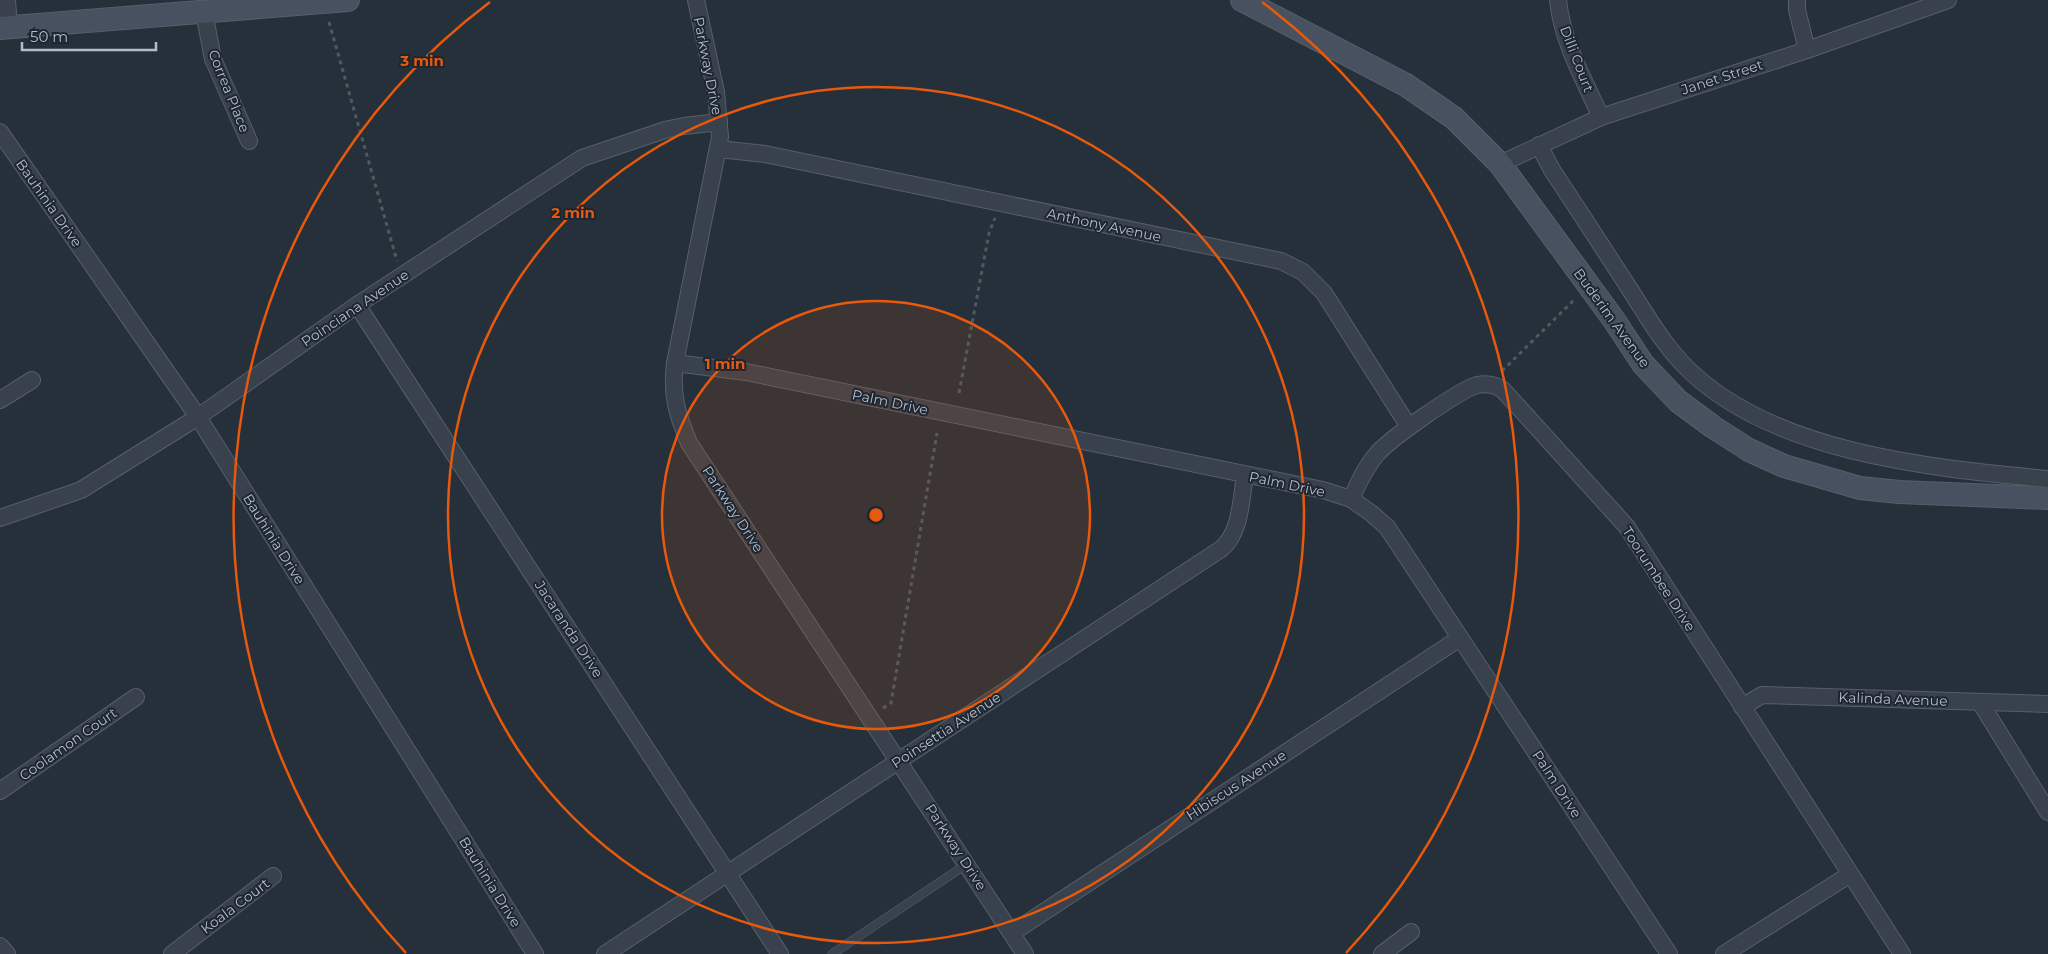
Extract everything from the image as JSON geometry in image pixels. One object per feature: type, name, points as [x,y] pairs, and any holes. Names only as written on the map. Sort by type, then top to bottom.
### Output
[{"type":"main road","points":[[5,27],[348,0]]},
{"type":"main road","name":"Buderim Avenue","points":[[1242,0],[1406,85],[1454,118],[1500,164],[1614,320],[1643,364],[1678,400],[1713,427],[1749,450],[1784,466],[1860,488],[2048,498]]},
{"type":"street","points":[[5,27],[7,0]]},
{"type":"street","name":"Parkway Drive","points":[[696,0],[716,92],[719,149],[675,363],[673,379],[677,413],[689,443],[1025,954]]},
{"type":"street","name":"Dilli Court","points":[[1558,0],[1559,11],[1571,51],[1601,118]]},
{"type":"street","points":[[1797,0],[1797,10],[1807,50]]},
{"type":"street","name":"Janet Street","points":[[1500,164],[1601,118],[1807,50],[1948,0]]},
{"type":"street","name":"Correa Place","points":[[204,12],[213,59],[248,140]]},
{"type":"street","name":"Poinciana Avenue","points":[[0,518],[81,490],[198,417],[357,304],[582,158],[656,133],[684,126],[719,122]]},
{"type":"street","name":"Bauhinia Drive","points":[[0,132],[198,417],[535,954]]},
{"type":"street","name":"Buderim Avenue","points":[[1539,145],[1552,170],[1664,342],[1696,377],[1718,394],[1763,420],[1849,449],[1905,462],[2010,476],[2048,479]]},
{"type":"street","name":"Anthony Avenue","points":[[719,149],[765,154],[1281,262],[1303,272],[1324,293],[1409,427]]},
{"type":"street","name":"Jacaranda Drive","points":[[357,304],[780,954]]},
{"type":"street","name":"Palm Drive","points":[[675,363],[746,372],[1323,490],[1351,499],[1371,512],[1387,527],[1669,954]]},
{"type":"street","points":[[0,400],[32,380]]},
{"type":"street","points":[[1351,499],[1377,454],[1409,427],[1469,388],[1489,384]]},
{"type":"street","name":"Toorumbee Drive","points":[[1489,384],[1503,390],[1627,527],[1849,875],[1902,954]]},
{"type":"street","name":"Poinsettia Avenue","points":[[605,954],[1225,546],[1230,542],[1235,530],[1246,475]]},
{"type":"street","name":"Hibiscus Avenue","points":[[1012,933],[1460,638]]},
{"type":"street","name":"Kalinda Avenue","points":[[1742,707],[1762,695],[2048,704]]},
{"type":"street","name":"Coolamon Court","points":[[0,791],[136,697]]},
{"type":"street","points":[[1980,702],[2048,812]]},
{"type":"street","points":[[1724,954],[1849,875]]},
{"type":"street","name":"Koala Court","points":[[172,954],[274,876]]},
{"type":"street","points":[[1382,954],[1411,932]]},
{"type":"street","points":[[0,946],[7,954]]},
{"type":"lane","points":[[832,954],[967,864]]},
{"type":"path","points":[[323,2],[401,276]]},
{"type":"path","points":[[959,394],[989,232],[1002,204]]},
{"type":"path","points":[[1489,384],[1575,299]]},
{"type":"path","points":[[883,709],[891,702],[892,697],[937,433]]}]
